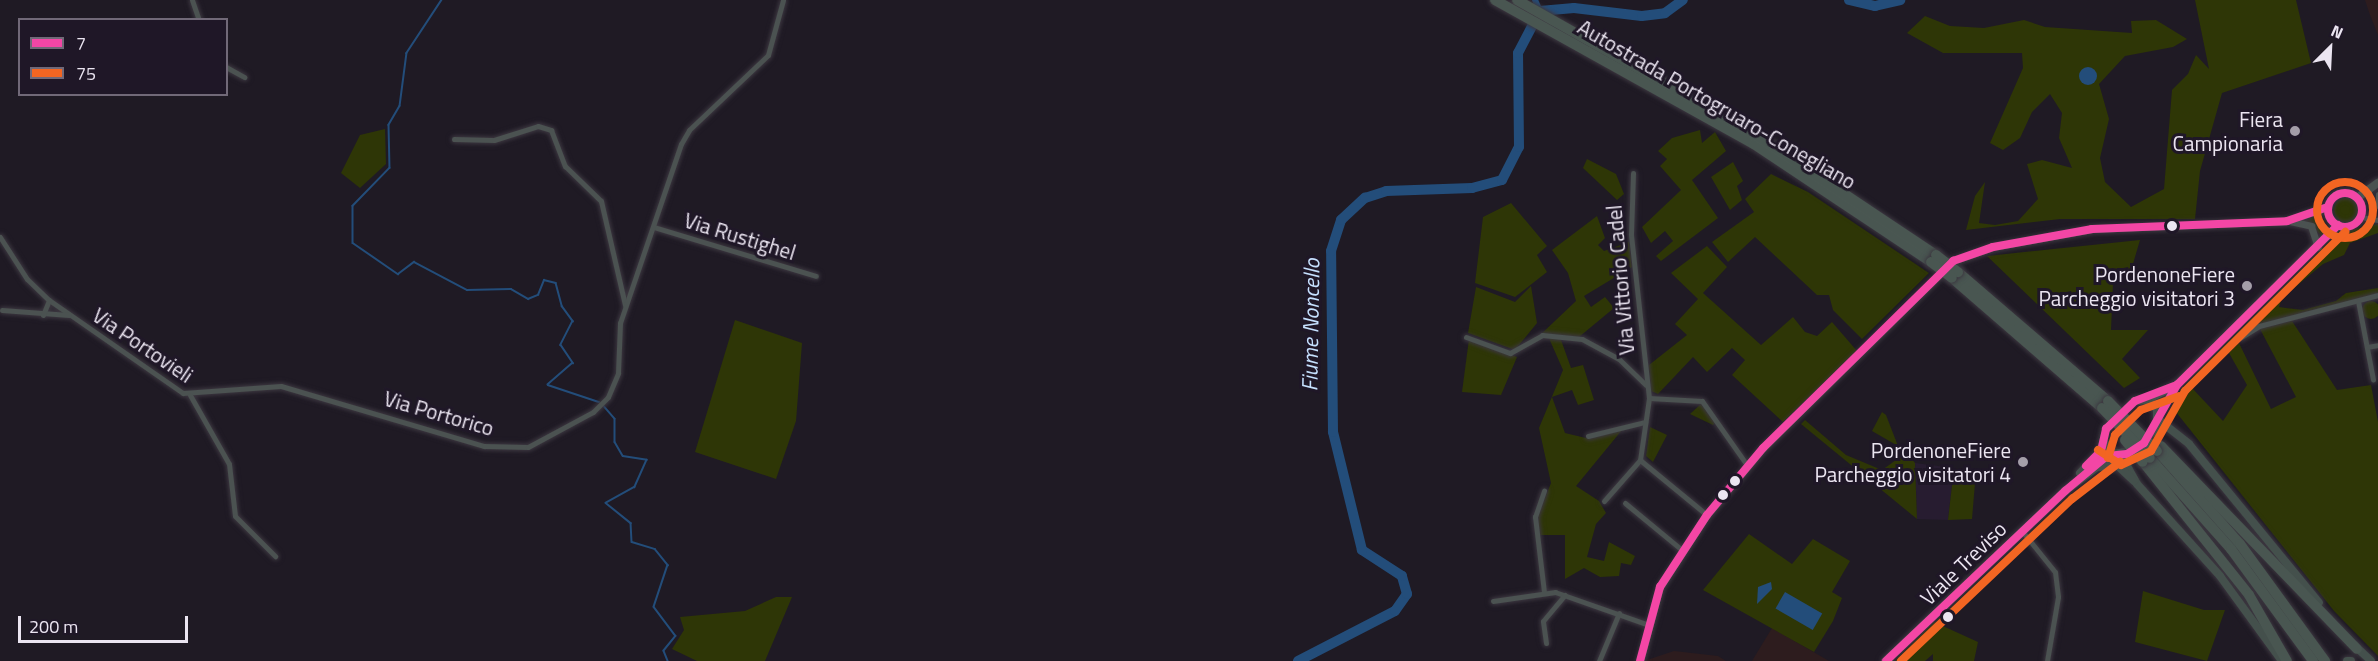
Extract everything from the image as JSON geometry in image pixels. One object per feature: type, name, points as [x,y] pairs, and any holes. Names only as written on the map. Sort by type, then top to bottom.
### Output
[{"type":"highway","name":"Autostrada Portogruaro-Conegliano","points":[[1495,0],[1755,139]]},
{"type":"highway","name":"Autostrada Portogruaro-Conegliano","points":[[1517,0],[1755,139],[1934,259],[2083,377],[2105,405],[2153,454],[2325,661]]},
{"type":"highway","name":"Autostrada Portogruaro-Conegliano","points":[[1955,275],[2068,377],[2105,405]]},
{"type":"highway","points":[[2105,405],[2153,454],[2357,649]]},
{"type":"highway","points":[[2153,454],[2249,595],[2287,661]]},
{"type":"highway","name":"Autostrada Portogruaro-Conegliano","points":[[2299,632],[2313,661]]},
{"type":"main road","points":[[2357,198],[2361,217],[2349,227],[2338,225],[2328,207],[2337,194],[2357,198],[2378,183]]},
{"type":"main road","name":"Viale Treviso","points":[[2065,491],[2104,442],[2106,429],[2127,408],[2177,385],[2317,251],[2338,225]]},
{"type":"main road","name":"Viale Treviso","points":[[1886,661],[2065,491],[2091,470],[2117,454],[2136,450],[2160,418],[2177,385]]},
{"type":"main road","points":[[2147,400],[2160,418],[2189,444],[2357,649],[2371,661]]},
{"type":"main road","points":[[2104,442],[2117,454],[2137,484]]},
{"type":"main road","points":[[2091,470],[2113,464],[2137,484],[2220,576],[2282,661]]},
{"type":"street","points":[[192,0],[198,18]]},
{"type":"street","name":"Via Rustighel","points":[[625,305],[689,130],[768,55],[783,0]]},
{"type":"street","points":[[228,68],[244,77]]},
{"type":"street","points":[[454,139],[494,140],[538,126],[551,130],[566,166],[601,201],[625,305]]},
{"type":"street","name":"Via Vittorio Cadel","points":[[1633,173],[1631,234],[1648,399],[1640,460]]},
{"type":"street","points":[[2378,194],[2378,206]]},
{"type":"street","points":[[2288,221],[2328,207]]},
{"type":"street","points":[[2361,217],[2378,220]]},
{"type":"street","points":[[1640,661],[1660,586],[1707,515],[1747,465],[1960,257],[2092,229],[2288,221],[2311,226],[2320,239],[2317,251]]},
{"type":"street","name":"Via Rustighel","points":[[654,227],[816,276]]},
{"type":"street","name":"Via Portovieli","points":[[0,237],[27,279],[49,300],[190,394],[229,464],[235,516],[274,556]]},
{"type":"street","points":[[2240,338],[2259,326],[2378,295]]},
{"type":"street","points":[[43,315],[49,300]]},
{"type":"street","points":[[2358,301],[2373,380]]},
{"type":"street","name":"Via Portorico","points":[[190,394],[281,386],[508,449],[536,444],[604,401],[618,373],[625,305]]},
{"type":"street","points":[[2,310],[43,315],[70,315]]},
{"type":"street","name":"Via Vittorio Cadel","points":[[1466,337],[1510,353],[1542,334],[1582,339],[1619,359],[1646,385]]},
{"type":"street","points":[[2367,347],[2378,345]]},
{"type":"street","points":[[1648,399],[1702,401],[1747,465]]},
{"type":"street","points":[[1588,436],[1645,422]]},
{"type":"street","points":[[1604,501],[1640,460],[1707,515]]},
{"type":"street","points":[[1544,491],[1535,517],[1544,592]]},
{"type":"street","points":[[1625,504],[1682,550]]},
{"type":"street","points":[[2022,531],[2055,572],[2058,597],[2047,661]]},
{"type":"street","points":[[1493,601],[1544,592],[1564,595],[1649,625]]},
{"type":"street","points":[[1546,643],[1544,621],[1564,595]]},
{"type":"street","points":[[1599,661],[1619,613]]},
{"type":"shaded area","points":[[2365,0],[2378,0],[2378,35],[2370,15]]},
{"type":"shaded area","points":[[1915,463],[1954,468],[1948,520],[1917,519]]},
{"type":"shaded area","points":[[1772,628],[1829,661],[1752,661]]},
{"type":"shaded area","points":[[1674,651],[1718,656],[1726,661],[1644,661]]},
{"type":"green space","points":[[2195,0],[2296,0],[2311,63],[2222,93],[2200,171],[2195,219],[2060,219],[1966,230],[1975,196],[1985,182],[1979,223],[1995,225],[2018,221],[2038,199],[2027,164],[2042,160],[2072,168],[2059,138],[2062,113],[2050,94],[2032,112],[2020,138],[2003,150],[1990,143],[2023,68],[2022,53],[1943,53],[1907,33],[1925,16],[1950,26],[1984,28],[2024,20],[2045,27],[2132,33],[2131,21],[2156,20],[2187,39],[2173,47],[2125,56],[2099,84],[2109,119],[2100,158],[2105,182],[2131,207],[2164,189],[2172,90],[2188,74],[2196,55],[2209,69]]},
{"type":"green space","points":[[385,129],[386,164],[360,188],[341,173],[360,135]]},
{"type":"green space","points":[[1700,130],[1702,143],[1715,132],[1726,151],[1692,180],[1718,218],[1661,261],[1656,256],[1673,241],[1665,231],[1651,243],[1642,227],[1681,190],[1660,166],[1667,159],[1658,151],[1672,138]]},
{"type":"green space","points":[[1587,159],[1616,174],[1624,194],[1617,200],[1583,168]]},
{"type":"green space","points":[[1733,162],[1743,181],[1737,186],[1742,200],[1730,210],[1711,177]]},
{"type":"green space","points":[[1771,174],[1808,192],[1929,273],[1862,339],[1833,310],[1829,295],[1817,295],[1755,237],[1728,262],[1712,242],[1754,212],[1745,199]]},
{"type":"green space","points":[[2346,198],[2354,202],[2358,210],[2354,218],[2346,222],[2338,218],[2334,210],[2338,202]]},
{"type":"green space","points":[[1511,203],[1547,246],[1537,255],[1547,272],[1515,297],[1475,283],[1483,217]]},
{"type":"green space","points":[[1597,216],[1605,238],[1598,245],[1604,251],[1629,242],[1632,267],[1584,296],[1591,307],[1605,297],[1614,308],[1579,337],[1560,337],[1571,368],[1583,365],[1594,400],[1578,405],[1572,390],[1552,397],[1565,433],[1590,439],[1622,430],[1576,486],[1599,501],[1606,513],[1596,524],[1587,557],[1604,561],[1609,542],[1635,556],[1631,565],[1621,563],[1619,576],[1600,577],[1584,568],[1565,579],[1565,535],[1540,535],[1538,516],[1551,483],[1539,428],[1563,370],[1548,336],[1538,337],[1576,301],[1568,273],[1552,250]]},
{"type":"green space","points":[[2317,216],[2325,221],[2323,237],[2305,220]]},
{"type":"green space","points":[[2378,224],[2378,233],[2350,243],[2344,255],[2323,264],[2282,298],[2279,307],[2303,310],[2336,301],[2346,293],[2378,288],[2378,293],[2248,330],[2190,379],[2341,232]]},
{"type":"green space","points":[[2140,240],[2130,274],[2113,283],[2111,330],[2148,330],[2122,359],[2140,378],[2124,388],[1987,256]]},
{"type":"green space","points":[[1707,246],[1727,267],[1703,293],[1761,345],[1793,317],[1805,332],[1817,336],[1832,322],[1857,351],[1783,422],[1732,375],[1745,360],[1732,348],[1707,372],[1693,357],[1658,394],[1651,391],[1649,365],[1687,335],[1675,324],[1698,299],[1671,273]]},
{"type":"green space","points":[[1531,286],[1537,323],[1515,350],[1468,333],[1476,287],[1515,302]]},
{"type":"green space","points":[[2371,301],[2377,304],[2379,313],[2377,316],[2371,319],[2365,316],[2362,310],[2365,304]]},
{"type":"green space","points":[[735,320],[802,343],[796,421],[776,479],[695,452]]},
{"type":"green space","points":[[2292,321],[2337,390],[2371,385],[2378,422],[2378,656],[2334,611],[2176,412],[2192,388],[2223,421],[2247,385],[2229,353],[2239,343],[2271,409],[2296,397],[2260,329]]},
{"type":"green space","points":[[1469,339],[1517,357],[1501,395],[1462,392]]},
{"type":"green space","points":[[1702,403],[1715,423],[1713,425],[1690,414]]},
{"type":"green space","points":[[1882,412],[1886,415],[1898,446],[1872,431]]},
{"type":"green space","points":[[1805,420],[1846,455],[1882,470],[1896,460],[1901,446],[1915,463],[1917,519],[1801,424]]},
{"type":"green space","points":[[1650,427],[1667,435],[1653,462],[1646,456]]},
{"type":"green space","points":[[1954,468],[1976,471],[1972,519],[1948,520]]},
{"type":"green space","points":[[1749,534],[1792,564],[1813,539],[1850,561],[1832,592],[1842,598],[1833,621],[1814,652],[1703,590]]},
{"type":"green space","points":[[2143,591],[2204,610],[2225,610],[2207,661],[2135,642]]},
{"type":"green space","points":[[776,597],[792,597],[765,661],[697,661],[672,649],[684,630],[680,617],[745,611]]},
{"type":"green space","points":[[1934,622],[1978,642],[1974,661],[1933,661],[1933,654],[1925,661],[1895,661]]},
{"type":"water","points":[[2088,67],[2094,70],[2097,76],[2094,82],[2088,85],[2082,82],[2079,76],[2082,70]]},
{"type":"water","points":[[1771,582],[1772,589],[1757,604],[1758,587]]},
{"type":"water","points":[[1785,592],[1822,614],[1813,630],[1776,608]]},
{"type":"waterway","points":[[442,0],[407,53],[400,106],[389,125],[390,168],[353,206],[353,243],[398,274],[414,262],[467,290],[511,289],[528,299],[538,295],[544,280],[556,283],[562,306],[573,321],[561,345],[573,363],[548,385],[599,402]]},
{"type":"waterway","points":[[1535,0],[1540,11]]},
{"type":"waterway","name":"Fiume Noncello","points":[[1298,661],[1395,611],[1407,594],[1402,576],[1362,550],[1333,432],[1331,251],[1341,220],[1365,198],[1386,191],[1472,188],[1502,180],[1519,147],[1518,53],[1540,11],[1574,8],[1642,16],[1665,13],[1683,0]]},
{"type":"waterway","name":"Fiume Noncello","points":[[1849,0],[1875,6],[1900,0]]},
{"type":"waterway","points":[[603,405],[615,419],[615,442],[623,456],[647,460],[635,487],[606,503],[631,523],[632,542],[655,549],[668,565],[654,607],[676,636],[664,651],[668,661]]},
{"type":"transit line","name":"75","points":[[2345,182],[2360,187],[2368,195],[2373,210],[2368,225],[2360,233],[2345,238],[2330,233],[2322,225],[2317,210],[2322,195],[2330,187],[2345,182]]},
{"type":"transit line","name":"7","points":[[2345,193],[2357,198],[2362,210],[2357,222],[2345,227],[2333,222],[2328,210],[2333,198],[2345,193]]},
{"type":"transit line","name":"7","points":[[1640,661],[1660,587],[1707,515],[1763,448],[1953,261],[1993,247],[2092,229],[2287,221],[2328,207]]},
{"type":"transit line","name":"7","points":[[1886,661],[2065,491],[2107,456],[2127,454],[2144,443],[2177,385],[2338,225]]},
{"type":"transit line","name":"75","points":[[2098,450],[2121,465],[2151,451],[2185,391],[2345,232]]},
{"type":"transit line","name":"7","points":[[2086,466],[2101,451],[2106,429],[2135,401],[2174,386]]},
{"type":"transit line","name":"75","points":[[2108,458],[2115,435],[2141,410],[2179,396]]},
{"type":"transit line","name":"75","points":[[1901,661],[2072,499],[2120,462]]},
{"type":"place","name":"Fiera Campionaria","points":[[2295,131]]},
{"type":"place","name":"PordenoneFiere Parcheggio visitatori 3","points":[[2247,286]]},
{"type":"place","name":"PordenoneFiere Parcheggio visitatori 4","points":[[2023,462]]}]
